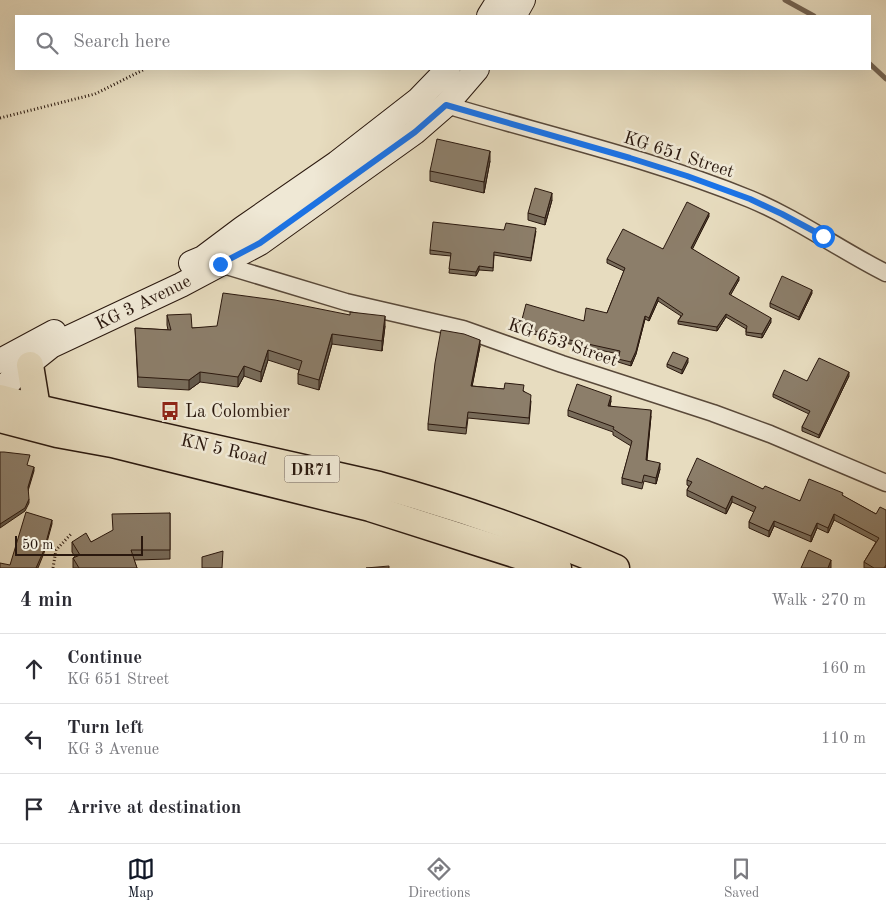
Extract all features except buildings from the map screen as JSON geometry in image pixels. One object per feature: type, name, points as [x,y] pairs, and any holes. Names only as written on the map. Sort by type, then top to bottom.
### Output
[{"type":"main road","points":[[490,15],[498,0]]},
{"type":"main road","points":[[515,15],[523,0]]},
{"type":"main road","name":"KG 3 Avenue","points":[[0,362],[57,330],[203,258],[337,163],[418,100],[447,70]]},
{"type":"main road","name":"KG 3 Avenue","points":[[0,393],[16,374],[30,365],[51,346],[181,285],[260,243],[415,132],[446,105],[476,70]]},
{"type":"main road","points":[[30,365],[37,408]]},
{"type":"main road","name":"KN 5 Road","points":[[0,398],[388,487],[430,499],[560,544],[616,568]]},
{"type":"main road","name":"KN 5 Road","points":[[0,419],[57,434],[140,451],[370,508],[558,568]]},
{"type":"street","name":"KG 651 Street","points":[[446,105],[630,158],[750,199],[823,236],[862,262],[886,273]]},
{"type":"street","name":"KG 653 Street","points":[[220,264],[346,302],[463,329],[562,364],[713,413],[770,434],[886,484]]},
{"type":"path","points":[[0,118],[95,94],[143,70]]},
{"type":"path","points":[[53,568],[56,550],[72,534]]},
{"type":"waterway","points":[[785,0],[812,15]]},
{"type":"waterway","points":[[871,65],[886,79]]},
{"type":"place","name":"La Colombier","points":[[170,411]]},
{"type":"route","points":[[220,264],[260,243],[415,132],[446,105],[687,176],[750,199],[823,236]]}]
